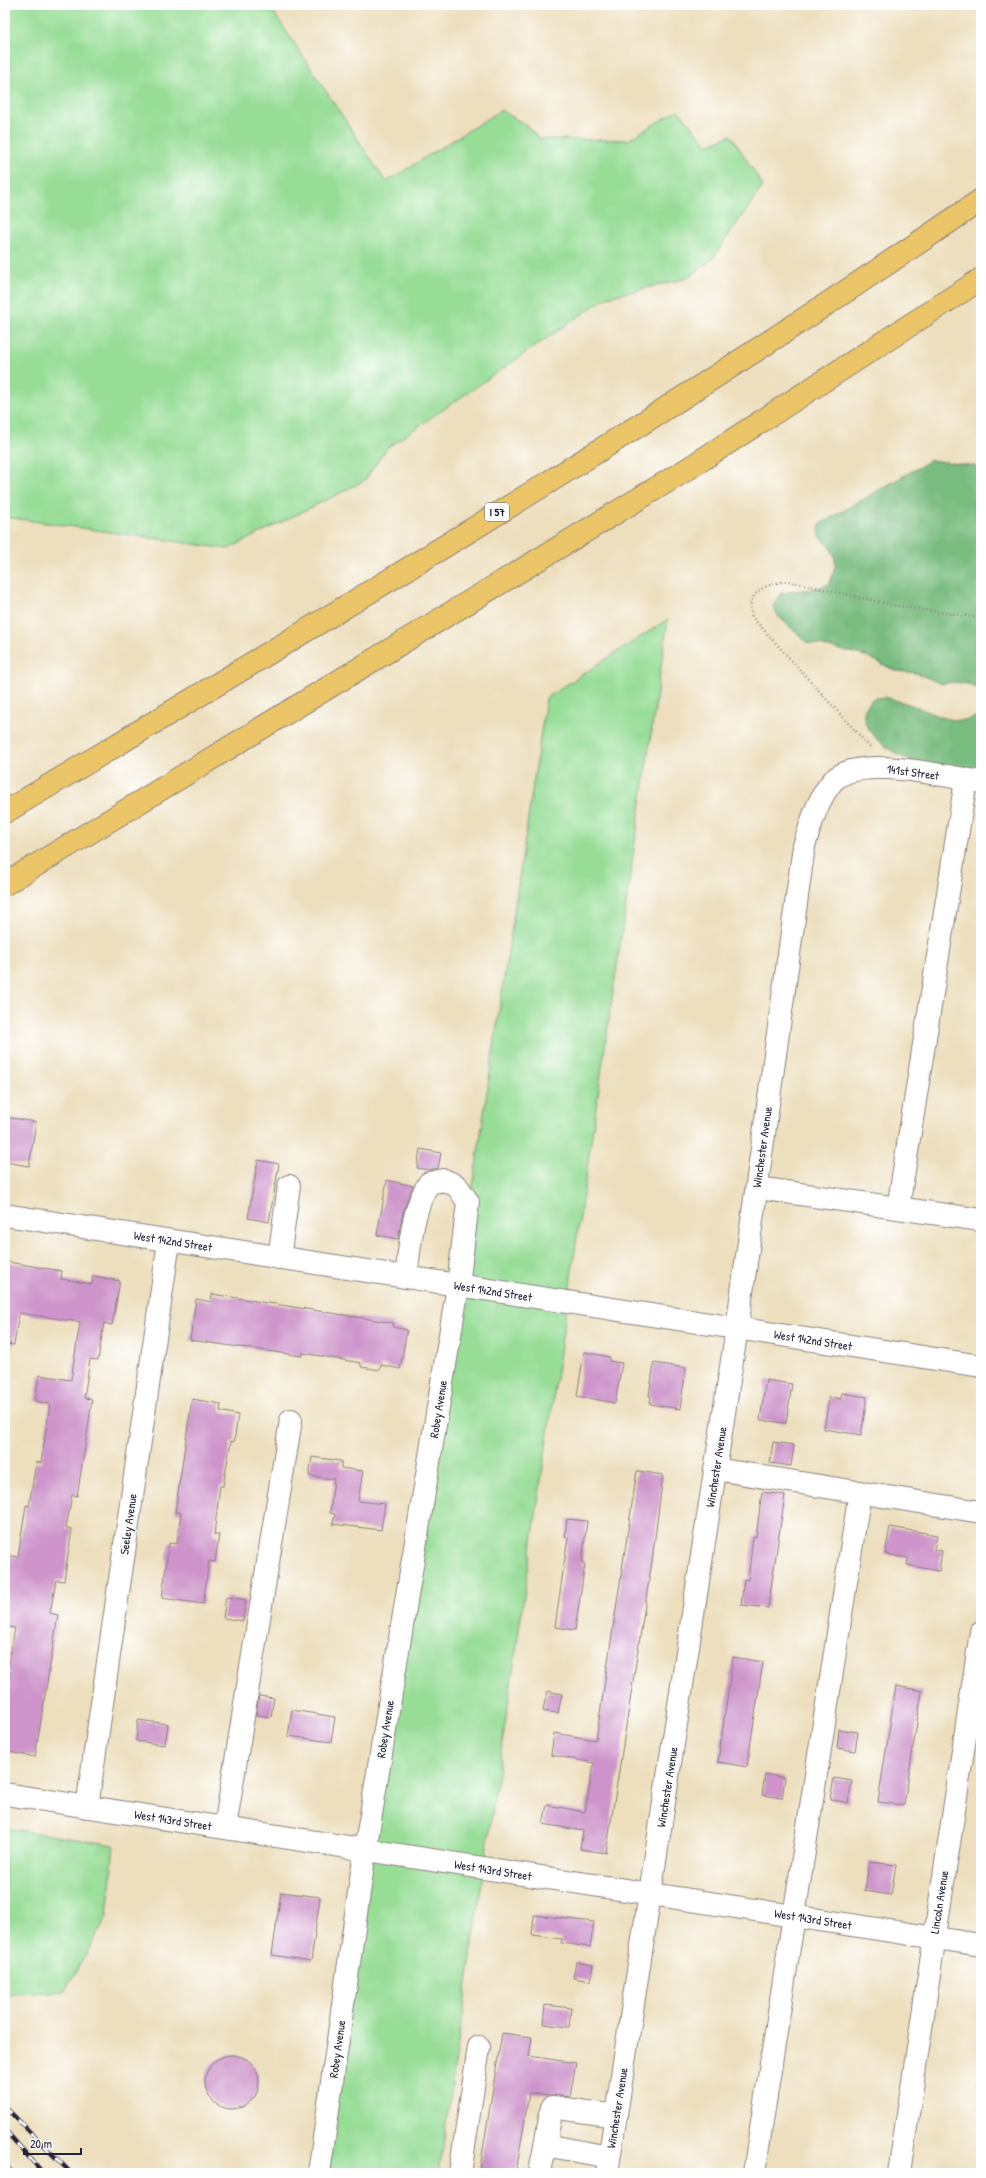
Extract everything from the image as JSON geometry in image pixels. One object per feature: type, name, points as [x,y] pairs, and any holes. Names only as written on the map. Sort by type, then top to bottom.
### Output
[{"type":"highway","name":"I 57","points":[[5,812],[683,399],[874,274],[981,200]]},
{"type":"highway","points":[[5,884],[686,470],[981,280]]},
{"type":"street","name":"141st Street","points":[[846,773],[862,768],[888,768],[973,781]]},
{"type":"street","name":"Winchester Avenue","points":[[608,2165],[737,1328],[804,846],[815,813],[824,794],[833,781],[846,773]]},
{"type":"street","points":[[898,1208],[973,781]]},
{"type":"street","name":"Robey Avenue","points":[[319,2173],[365,1851],[458,1286],[468,1202],[458,1186],[444,1180],[429,1183],[421,1195],[411,1241],[406,1277]]},
{"type":"street","points":[[279,1258],[289,1186]]},
{"type":"street","points":[[757,1188],[981,1220]]},
{"type":"street","name":"West 142nd Street","points":[[5,1215],[981,1366]]},
{"type":"street","name":"Seeley Avenue","points":[[87,1806],[169,1241]]},
{"type":"street","points":[[225,1828],[291,1420]]},
{"type":"street","points":[[715,1469],[981,1512]]},
{"type":"street","points":[[754,2173],[860,1492]]},
{"type":"street","name":"Lincoln Avenue","points":[[898,2173],[981,1632]]},
{"type":"street","name":"West 143rd Street","points":[[5,1794],[365,1851],[981,1945]]},
{"type":"street","points":[[460,2173],[479,2047]]},
{"type":"street","points":[[540,2173],[552,2107],[616,2116]]},
{"type":"street","points":[[545,2145],[608,2165]]},
{"type":"path","points":[[888,768],[752,617],[750,607],[752,598],[771,583],[788,581],[897,606],[981,618]]},
{"type":"green space","points":[[5,5],[269,5],[386,182],[501,110],[527,126],[539,139],[628,140],[678,110],[708,145],[731,135],[763,186],[712,259],[685,279],[607,297],[387,448],[364,481],[228,549],[5,517]]},
{"type":"green space","points":[[931,460],[981,467],[981,690],[968,684],[953,682],[942,684],[916,673],[896,671],[866,656],[806,642],[778,616],[773,606],[780,594],[816,588],[829,584],[835,563],[833,552],[819,535],[820,524]]},
{"type":"green space","points":[[668,619],[439,2173],[322,2173],[458,1286],[546,698]]},
{"type":"green space","points":[[884,697],[949,719],[966,720],[974,718],[981,713],[981,774],[915,762],[893,752],[885,746],[871,732],[866,725],[864,717],[865,709],[872,699]]},
{"type":"green space","points":[[5,1828],[114,1845],[107,1917],[65,1991],[5,1995]]},
{"type":"building","points":[[5,1117],[36,1122],[29,1166],[5,1162]]},
{"type":"building","points":[[420,1149],[441,1153],[438,1168],[429,1170],[417,1168]]},
{"type":"building","points":[[258,1160],[279,1164],[269,1222],[248,1218]]},
{"type":"building","points":[[387,1180],[413,1186],[403,1212],[398,1239],[377,1235]]},
{"type":"building","points":[[8,1262],[62,1271],[61,1279],[92,1284],[93,1276],[120,1281],[112,1325],[104,1323],[98,1360],[90,1359],[84,1398],[92,1399],[88,1428],[77,1496],[72,1495],[66,1528],[72,1529],[64,1581],[56,1580],[50,1613],[58,1615],[35,1757],[5,1751],[5,1706],[10,1672],[7,1672],[15,1628],[5,1627],[5,1555],[18,1557],[26,1505],[29,1506],[36,1462],[41,1463],[50,1404],[35,1401],[39,1375],[71,1380],[80,1322],[19,1313],[14,1345],[5,1344],[5,1278]]},
{"type":"building","points":[[212,1294],[394,1323],[393,1327],[407,1330],[400,1369],[381,1365],[380,1370],[361,1367],[361,1363],[303,1353],[302,1356],[190,1340],[196,1299],[211,1302]]},
{"type":"building","points":[[584,1352],[610,1357],[609,1361],[622,1363],[615,1403],[577,1396]]},
{"type":"building","points":[[654,1363],[686,1368],[680,1409],[650,1404],[651,1396],[649,1396]]},
{"type":"building","points":[[766,1380],[792,1384],[786,1423],[760,1420]]},
{"type":"building","points":[[842,1393],[867,1397],[861,1435],[824,1429],[829,1397],[841,1399]]},
{"type":"building","points":[[192,1399],[221,1404],[220,1411],[238,1415],[234,1442],[231,1441],[223,1486],[220,1486],[214,1535],[219,1535],[215,1562],[209,1561],[203,1604],[162,1598],[169,1543],[177,1544],[181,1513],[175,1512]]},
{"type":"building","points":[[773,1442],[794,1445],[791,1466],[770,1463]]},
{"type":"building","points":[[312,1457],[341,1461],[341,1468],[363,1471],[358,1501],[385,1504],[381,1530],[333,1524],[335,1514],[330,1513],[334,1479],[309,1476]]},
{"type":"building","points":[[637,1471],[663,1475],[652,1561],[606,1853],[580,1849],[583,1831],[543,1824],[547,1805],[585,1812],[594,1763],[551,1755],[554,1733],[596,1740]]},
{"type":"building","points":[[762,1492],[785,1495],[768,1608],[741,1605],[744,1579],[748,1580],[753,1537],[756,1537]]},
{"type":"building","points":[[567,1519],[587,1521],[582,1564],[585,1564],[575,1630],[555,1627],[568,1537],[565,1537]]},
{"type":"building","points":[[890,1527],[937,1535],[934,1550],[942,1551],[939,1571],[907,1565],[908,1558],[885,1554]]},
{"type":"building","points":[[226,1597],[246,1600],[243,1621],[223,1618]]},
{"type":"building","points":[[733,1657],[763,1662],[747,1767],[718,1762]]},
{"type":"building","points":[[896,1686],[922,1691],[904,1805],[878,1802]]},
{"type":"building","points":[[547,1691],[562,1694],[558,1713],[543,1711]]},
{"type":"building","points":[[259,1696],[274,1698],[271,1717],[256,1715]]},
{"type":"building","points":[[292,1710],[335,1717],[331,1742],[288,1736]]},
{"type":"building","points":[[138,1720],[168,1724],[165,1745],[136,1741]]},
{"type":"building","points":[[839,1729],[858,1732],[855,1751],[837,1748]]},
{"type":"building","points":[[765,1774],[785,1778],[782,1798],[762,1795]]},
{"type":"building","points":[[834,1778],[852,1781],[848,1803],[830,1799]]},
{"type":"building","points":[[869,1862],[896,1865],[891,1895],[865,1891]]},
{"type":"building","points":[[281,1892],[320,1897],[311,1961],[272,1955]]},
{"type":"building","points":[[534,1915],[594,1922],[590,1947],[561,1943],[562,1939],[532,1935]]},
{"type":"building","points":[[576,1962],[593,1965],[591,1981],[573,1978]]},
{"type":"building","points":[[545,2005],[571,2008],[569,2027],[543,2024]]},
{"type":"building","points":[[502,2033],[532,2037],[529,2056],[576,2063],[570,2097],[529,2093],[516,2173],[480,2168]]},
{"type":"building","points":[[227,2055],[237,2055],[247,2059],[255,2067],[259,2077],[259,2087],[255,2097],[247,2105],[237,2109],[227,2109],[217,2105],[209,2097],[205,2087],[205,2077],[209,2067],[217,2059]]},
{"type":"railway","points":[[5,2107],[71,2173]]},
{"type":"railway","points":[[5,2130],[43,2173]]},
{"type":"railway","points":[[5,2165],[13,2173]]}]
